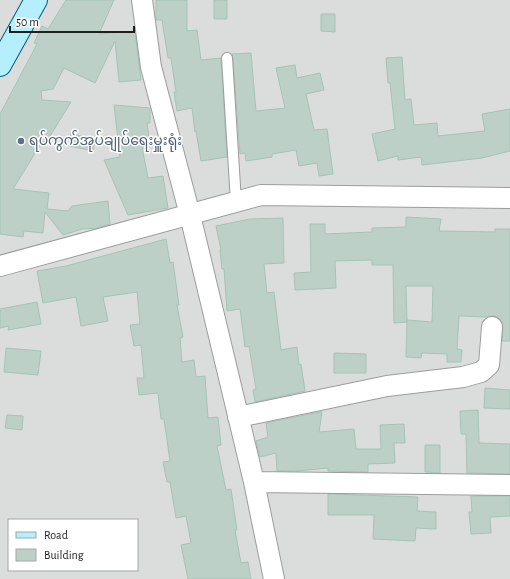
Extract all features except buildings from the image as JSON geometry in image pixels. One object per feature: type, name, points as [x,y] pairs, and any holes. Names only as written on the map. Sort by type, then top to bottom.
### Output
[{"type":"main road","points":[[0,65],[36,0]]},
{"type":"street","points":[[142,0],[151,67],[190,215],[254,482],[274,579]]},
{"type":"street","points":[[0,266],[261,195],[510,198]]},
{"type":"street","points":[[238,417],[387,386],[463,377],[481,372],[489,366],[492,327]]},
{"type":"street","points":[[254,482],[510,485]]},
{"type":"lane","points":[[227,58],[236,202]]},
{"type":"shaded area","points":[[0,0],[510,0],[510,579],[0,579]]},
{"type":"place","name":"ရပ်ကွက်အုပ်ချုပ်ရေးမှူးရုံး","points":[[21,141]]}]
